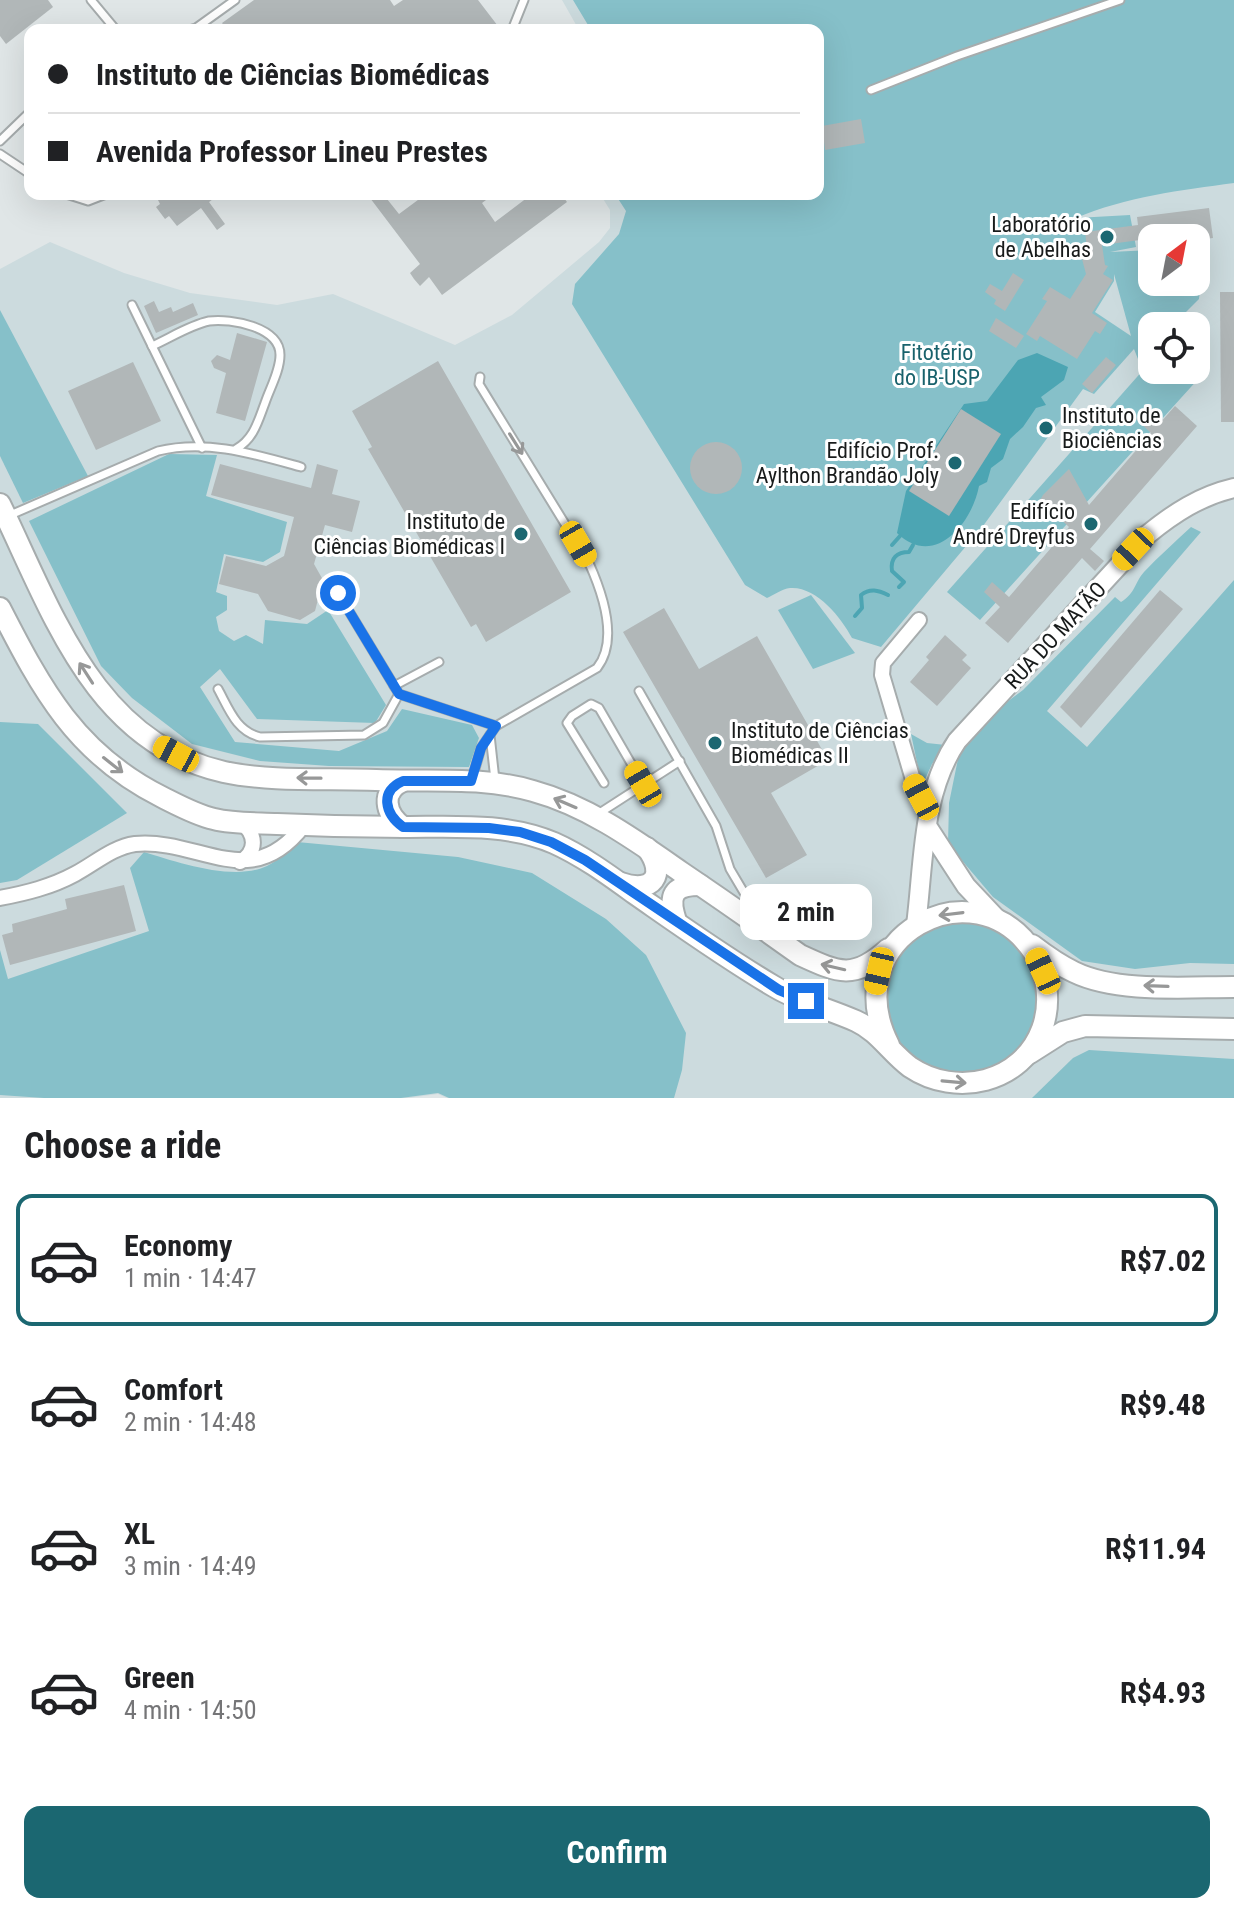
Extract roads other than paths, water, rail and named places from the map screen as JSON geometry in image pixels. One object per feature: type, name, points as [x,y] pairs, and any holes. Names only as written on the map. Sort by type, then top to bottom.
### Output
[{"type":"main road","points":[[3,511],[85,673],[104,699],[158,745],[195,764],[227,773],[495,782],[545,795],[594,817],[645,846],[800,955],[837,971],[870,965],[916,925],[949,913],[984,915],[1000,922],[1059,964],[1093,979],[1152,986],[1234,987]]},
{"type":"main road","points":[[0,608],[35,677],[78,735],[141,786],[213,819],[359,827],[489,828],[520,832],[561,846],[779,990],[859,1022],[889,1045],[907,1065],[930,1079],[956,1085],[982,1082],[1007,1072],[1063,1032],[1085,1026],[1234,1029]]},
{"type":"main road","points":[[359,827],[370,818],[376,800],[374,791],[362,779]]},
{"type":"main road","points":[[403,781],[389,791],[387,800],[392,818],[403,827]]},
{"type":"main road","points":[[617,882],[640,888],[655,879],[655,862],[645,846]]},
{"type":"main road","points":[[676,921],[671,902],[676,891],[687,885],[700,885]]},
{"type":"main road","points":[[889,1045],[880,1028],[875,990],[887,953],[899,938]]},
{"type":"main road","points":[[1024,940],[1035,954],[1047,988],[1044,1024],[1027,1055]]},
{"type":"street","name":"RUA DO MATÃO","points":[[916,925],[928,818],[942,768],[957,741],[1147,535],[1170,516],[1209,494],[1234,488]]},
{"type":"street","points":[[919,620],[883,663],[882,675],[914,783],[928,818],[966,886],[1000,922]]},
{"type":"street","points":[[240,862],[247,858],[254,844],[250,830],[241,822]]},
{"type":"street","points":[[0,898],[43,889],[75,875],[119,848],[135,844],[173,847],[240,862],[270,855],[284,847],[304,825]]},
{"type":"lane","points":[[91,0],[111,24]]},
{"type":"lane","points":[[201,24],[235,0]]},
{"type":"lane","points":[[514,24],[524,0]]},
{"type":"lane","points":[[871,90],[1120,0]]},
{"type":"lane","points":[[0,141],[24,118]]},
{"type":"lane","points":[[0,154],[24,170]]},
{"type":"lane","points":[[132,305],[202,448]]},
{"type":"lane","points":[[152,346],[210,321],[250,326],[276,340],[279,363],[264,405],[254,432],[236,449]]},
{"type":"lane","points":[[471,781],[476,760],[496,726],[589,673],[604,659],[606,621],[600,587],[589,563],[479,384],[480,377]]},
{"type":"lane","points":[[3,511],[174,447],[236,449],[301,467]]},
{"type":"lane","points":[[338,593],[399,694],[496,726]]},
{"type":"lane","points":[[394,686],[439,662]]},
{"type":"lane","points":[[218,689],[239,728],[260,737],[364,735],[383,723],[399,694]]},
{"type":"lane","points":[[639,691],[716,826],[730,869],[746,896],[769,915]]},
{"type":"lane","points":[[604,783],[567,723],[591,704],[599,708],[643,784]]},
{"type":"lane","points":[[490,735],[495,782]]},
{"type":"lane","points":[[594,817],[680,761]]},
{"type":"waterway","points":[[892,545],[900,536]]},
{"type":"waterway","points":[[899,587],[904,582],[892,571],[893,559],[909,552],[913,545]]},
{"type":"waterway","points":[[855,616],[862,608],[861,595],[864,593],[874,590],[888,595]]},
{"type":"place","name":"Laboratório de Abelhas","points":[[1107,237]]},
{"type":"place","name":"Instituto de Biociências","points":[[1046,428]]},
{"type":"place","name":"Edifício Prof. Aylthon Brandão Joly","points":[[955,463]]},
{"type":"place","name":"Edifício André Dreyfus","points":[[1091,524]]},
{"type":"place","name":"Instituto de Ciências Biomédicas I","points":[[521,534]]},
{"type":"place","name":"Instituto de Ciências Biomédicas II","points":[[715,743]]},
{"type":"park label","name":"Fitotério do IB-USP","points":[[937,364]]}]
